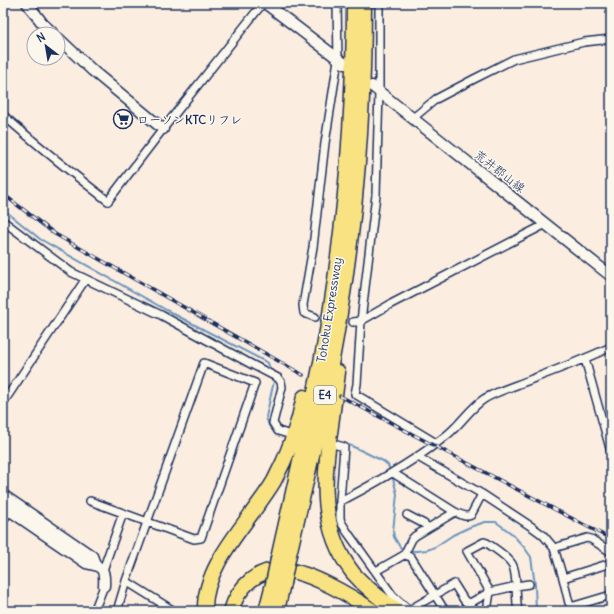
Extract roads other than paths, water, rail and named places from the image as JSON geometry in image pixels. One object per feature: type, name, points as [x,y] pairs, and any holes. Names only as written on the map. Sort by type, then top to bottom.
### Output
[{"type":"highway","name":"Tohoku Expressway","points":[[277,611],[278,583],[283,559],[316,439],[340,314],[346,231],[348,155],[353,74],[354,3]]},
{"type":"highway","name":"Tohoku Expressway","points":[[346,231],[356,185],[362,107],[364,3]]},
{"type":"highway","points":[[346,231],[350,272],[346,315],[325,471],[328,518],[331,532],[336,544],[347,564],[358,578],[370,591],[405,611]]},
{"type":"highway","points":[[205,611],[206,597],[214,570],[227,548],[274,481],[294,434],[317,340],[329,271],[346,231]]},
{"type":"highway","points":[[231,611],[239,593],[250,581],[262,574],[277,570],[285,570],[307,576],[341,592],[373,611]]},
{"type":"highway","name":"Tohoku Expressway","points":[[266,611],[278,583]]},
{"type":"main road","points":[[27,3],[45,26]]},
{"type":"main road","points":[[264,3],[341,62]]},
{"type":"main road","points":[[66,46],[93,71],[164,129]]},
{"type":"main road","name":"荒井郡山線","points":[[376,89],[611,276]]},
{"type":"main road","points":[[3,495],[9,506],[92,556],[105,576],[104,586]]},
{"type":"street","points":[[3,115],[68,170],[108,201],[264,3]]},
{"type":"street","points":[[315,317],[304,314],[303,306],[313,247],[323,158],[341,62],[337,3]]},
{"type":"street","points":[[379,3],[376,89],[376,195],[361,321],[355,394],[436,442]]},
{"type":"street","points":[[413,118],[436,99],[514,59],[584,42],[611,39]]},
{"type":"street","points":[[3,221],[71,272],[85,280],[161,315],[278,378],[282,387],[273,423],[278,431],[288,434]]},
{"type":"street","points":[[353,322],[361,321],[546,224]]},
{"type":"street","points":[[3,403],[85,280]]},
{"type":"street","points":[[340,501],[393,473],[418,457],[453,430],[484,398],[585,359],[611,347]]},
{"type":"street","points":[[585,359],[611,452]]},
{"type":"street","points":[[90,501],[122,513],[147,522],[194,539],[201,538],[255,383],[204,363],[147,522],[126,581],[117,611]]},
{"type":"street","points":[[333,444],[344,447],[340,501],[341,522],[405,611],[454,584],[464,600],[468,603],[490,592],[529,584]]},
{"type":"street","points":[[418,457],[482,494],[539,531],[554,548],[571,606],[611,595]]},
{"type":"street","points":[[393,473],[455,512],[465,516],[470,515],[482,494]]},
{"type":"street","points":[[3,521],[9,506]]},
{"type":"street","points":[[376,571],[404,555],[413,537],[455,512]]},
{"type":"street","points":[[99,567],[122,513]]},
{"type":"street","points":[[407,515],[424,524],[428,528]]},
{"type":"street","points":[[554,548],[587,538],[611,552]]},
{"type":"street","points":[[487,611],[490,592],[467,552],[467,550],[484,542],[505,556],[512,564],[515,573],[516,603],[518,611]]},
{"type":"street","points":[[404,555],[411,557],[445,611]]},
{"type":"street","points":[[562,578],[611,563]]},
{"type":"street","points":[[126,581],[174,611]]},
{"type":"street","points":[[94,611],[104,586]]},
{"type":"street","points":[[100,611],[104,586]]},
{"type":"waterway","points":[[3,209],[40,239],[168,311],[268,363],[271,372]]},
{"type":"waterway","points":[[272,428],[269,426],[266,417],[274,381],[273,378]]},
{"type":"waterway","points":[[349,445],[383,461],[388,465],[390,471]]},
{"type":"waterway","points":[[392,475],[397,494],[393,531],[394,537],[400,547],[404,550]]},
{"type":"waterway","points":[[409,551],[427,550],[470,527],[485,522],[496,522],[511,533],[531,557],[535,585],[536,611]]},
{"type":"tunnel","points":[[315,317],[353,322]]},
{"type":"railway","points":[[3,194],[55,234],[303,375]]},
{"type":"railway","points":[[340,396],[611,539]]},
{"type":"place","name":"ローソンKTCリフレ","points":[[123,119]]}]
